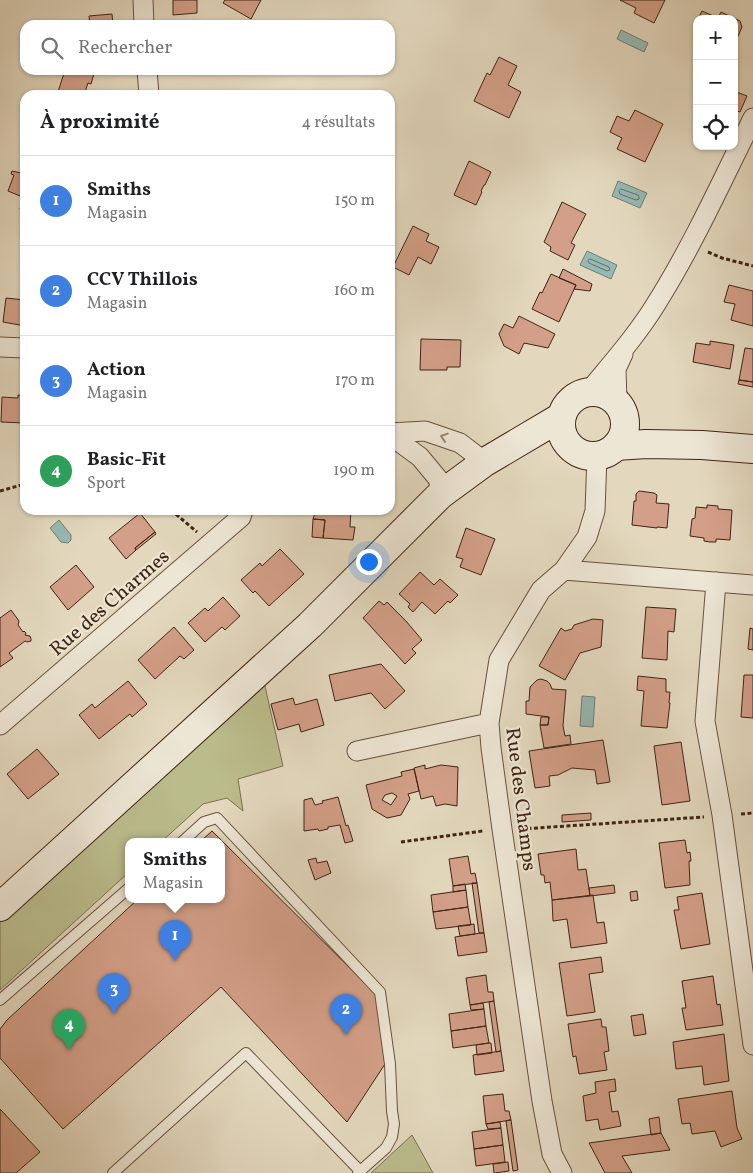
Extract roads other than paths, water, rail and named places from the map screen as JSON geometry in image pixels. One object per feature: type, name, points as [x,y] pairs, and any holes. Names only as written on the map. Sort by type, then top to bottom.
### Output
[{"type":"street","points":[[143,0],[144,20]]},
{"type":"street","points":[[147,75],[149,90]]},
{"type":"street","points":[[589,391],[627,346],[656,305],[690,244],[753,118]]},
{"type":"street","points":[[606,451],[624,434],[616,369],[627,346]]},
{"type":"street","points":[[0,347],[20,348]]},
{"type":"street","points":[[702,444],[621,410],[604,393],[589,391],[576,396],[566,405],[561,417],[561,428],[564,438],[570,447],[582,454],[651,444],[702,444],[753,449]]},
{"type":"street","points":[[0,907],[310,625],[440,495],[493,458],[561,417]]},
{"type":"street","points":[[395,434],[426,431],[460,443],[493,458],[570,447]]},
{"type":"street","points":[[395,438],[420,457],[438,480],[440,495]]},
{"type":"street","name":"Rue des Champs","points":[[562,1173],[552,1154],[542,1101],[502,829],[489,723],[499,660],[541,590],[564,570],[587,537],[595,511],[606,451]]},
{"type":"street","name":"Rue des Charmes","points":[[0,725],[241,518],[242,515]]},
{"type":"street","points":[[564,570],[753,585]]},
{"type":"street","points":[[716,582],[706,721],[722,815],[753,1045]]},
{"type":"street","points":[[357,751],[489,723]]},
{"type":"lane","points":[[113,1173],[246,1053],[359,1172],[386,1148],[392,1137],[394,1124],[390,1064],[380,992],[217,818],[204,822],[186,838]]},
{"type":"lane","points":[[0,1000],[125,891]]},
{"type":"water","points":[[621,30],[648,43],[644,52],[617,39]]},
{"type":"water","points":[[618,181],[647,193],[640,208],[612,196]]},
{"type":"water","points":[[587,251],[617,265],[611,279],[580,265]]},
{"type":"water","points":[[59,520],[71,535],[71,540],[68,543],[61,542],[50,528]]},
{"type":"water","points":[[582,696],[595,697],[593,727],[580,726]]},
{"type":"place","name":"Smiths","points":[[175,961]]},
{"type":"place","name":"Action","points":[[114,1014]]},
{"type":"place","name":"CCV Thillois","points":[[346,1035]]},
{"type":"place","name":"Basic-Fit","points":[[69,1050]]}]
